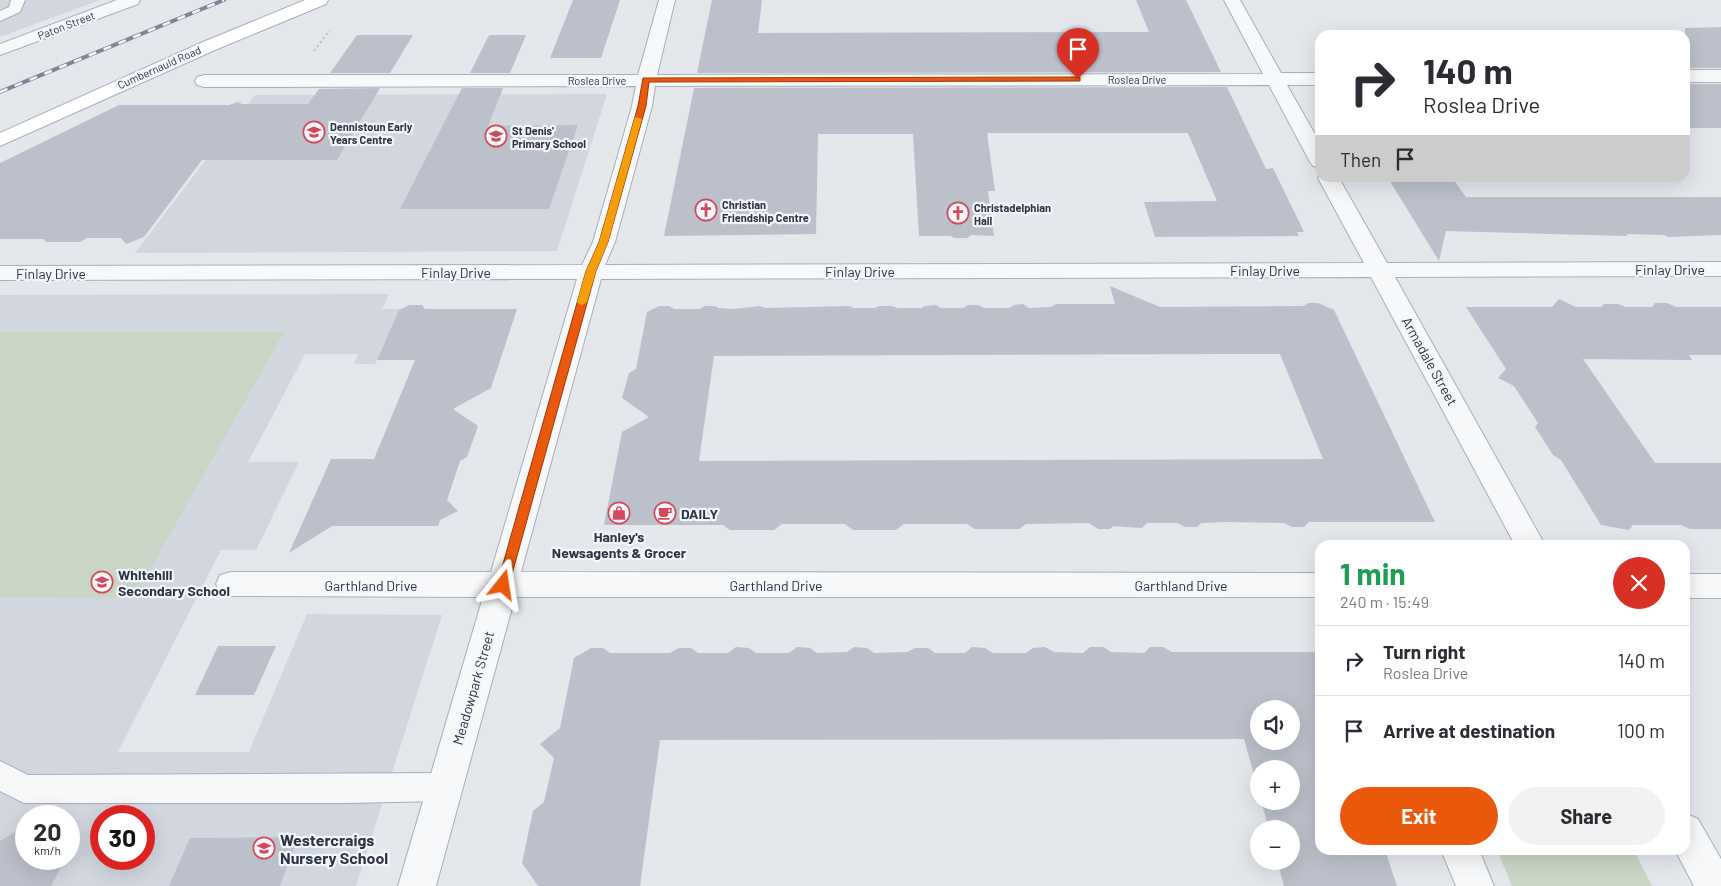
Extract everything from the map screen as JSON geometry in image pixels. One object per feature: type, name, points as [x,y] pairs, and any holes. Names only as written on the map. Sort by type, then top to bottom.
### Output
[{"type":"main road","name":"Cumbernauld Road","points":[[0,140],[107,90],[320,0]]},
{"type":"street","name":"Paton Street","points":[[0,50],[132,0]]},
{"type":"street","name":"Meadowpark Street","points":[[418,886],[591,271],[604,242],[642,106],[646,80],[667,0]]},
{"type":"street","points":[[1232,0],[1315,153]]},
{"type":"street","points":[[1690,76],[1721,76]]},
{"type":"street","name":"Roslea Drive","points":[[204,81],[1315,79]]},
{"type":"street","name":"Armadale Street","points":[[1331,182],[1527,540]]},
{"type":"street","name":"Finlay Drive","points":[[0,273],[1721,269]]},
{"type":"street","name":"Garthland Drive","points":[[232,584],[1315,585]]},
{"type":"street","points":[[1690,586],[1721,586]]},
{"type":"street","points":[[1690,840],[1715,886]]},
{"type":"street","points":[[1462,855],[1475,886]]},
{"type":"lane","points":[[0,18],[15,9],[18,0]]},
{"type":"lane","points":[[0,776],[24,789],[445,787]]},
{"type":"path","points":[[312,54],[332,26]]},
{"type":"shaded area","points":[[0,0],[100,0],[0,37]]},
{"type":"shaded area","name":"St Denis' Primary School","points":[[607,94],[557,251],[135,253],[255,95]]},
{"type":"shaded area","name":"Whitehill Secondary School","points":[[389,294],[382,309],[400,309],[375,364],[354,364],[358,354],[305,354],[248,462],[299,462],[256,550],[221,550],[118,752],[249,752],[307,614],[442,615],[356,886],[0,886],[0,295]]},
{"type":"green space","points":[[0,332],[284,332],[134,598],[0,597]]},
{"type":"green space","points":[[1499,855],[1636,855],[1652,886],[1512,886]]},
{"type":"building","points":[[573,0],[620,0],[601,58],[550,58]]},
{"type":"building","points":[[712,0],[762,0],[758,33],[1149,32],[1136,0],[1186,0],[1221,72],[697,73]]},
{"type":"building","points":[[1721,27],[1721,68],[1690,68],[1690,30],[1685,30],[1685,28]]},
{"type":"building","points":[[357,35],[413,35],[390,73],[330,73]]},
{"type":"building","points":[[489,35],[526,35],[510,73],[470,73]]},
{"type":"building","points":[[1690,84],[1721,84],[1721,128],[1690,128]]},
{"type":"building","points":[[1227,87],[1266,169],[1273,168],[1304,232],[1297,232],[1299,236],[1155,237],[1144,202],[1217,201],[1188,133],[987,133],[995,191],[988,191],[994,236],[971,235],[967,238],[955,238],[950,236],[919,236],[913,134],[818,134],[816,234],[664,236],[694,88]]},
{"type":"building","points":[[380,88],[337,160],[202,160],[144,237],[126,244],[121,238],[87,238],[80,242],[46,242],[43,239],[0,239],[0,163],[119,105],[229,105],[238,102],[242,104],[308,104],[319,89]]},
{"type":"building","points":[[462,88],[503,88],[488,126],[578,125],[549,209],[400,209]]},
{"type":"building","points":[[1390,182],[1455,182],[1466,197],[1721,197],[1721,235],[1669,237],[1663,235],[1628,234],[1626,236],[1446,231],[1439,261]]},
{"type":"building","points":[[1110,286],[1160,307],[1304,306],[1308,303],[1318,303],[1334,310],[1435,522],[1309,522],[1304,527],[1292,527],[1284,523],[1225,522],[1201,523],[1197,527],[1185,527],[1177,523],[1147,523],[1142,528],[1113,526],[1110,529],[1098,529],[1089,523],[1026,524],[1019,529],[975,529],[967,524],[904,524],[896,530],[853,530],[845,524],[782,524],[774,530],[730,530],[723,525],[604,525],[622,432],[649,417],[622,398],[629,373],[636,369],[647,312],[659,306],[669,306],[674,309],[699,309],[705,306],[734,309],[760,306],[765,308],[850,306],[853,308],[875,308],[879,306],[892,306],[897,308],[921,308],[936,305],[941,308],[963,308],[968,305],[978,305],[984,308],[1009,308],[1014,305],[1023,304],[1029,308],[1051,307],[1056,304],[1115,304]],"holes":[[[1280,354],[1323,459],[699,461],[714,356]]]},
{"type":"building","points":[[1559,299],[1576,307],[1601,307],[1604,304],[1618,304],[1626,307],[1652,307],[1655,303],[1667,303],[1676,307],[1721,307],[1721,355],[1689,355],[1692,360],[1583,359],[1655,463],[1721,463],[1721,529],[1690,529],[1681,525],[1633,525],[1629,530],[1601,525],[1561,460],[1553,455],[1535,427],[1538,423],[1514,386],[1498,378],[1506,369],[1466,307],[1552,307]]},
{"type":"building","points":[[409,305],[422,305],[425,309],[517,309],[491,388],[453,409],[478,426],[467,457],[460,461],[447,500],[458,511],[440,520],[438,526],[332,526],[289,553],[331,459],[374,459],[415,360],[377,360],[399,310]]},
{"type":"building","points":[[218,646],[276,646],[254,695],[195,695]]},
{"type":"building","points":[[736,647],[749,648],[756,653],[789,653],[797,647],[810,648],[817,653],[847,652],[854,647],[867,648],[874,653],[907,652],[915,648],[928,648],[935,653],[965,653],[972,647],[985,648],[993,653],[1026,653],[1033,648],[1045,647],[1054,652],[1083,653],[1090,647],[1103,647],[1111,652],[1144,653],[1150,647],[1163,647],[1172,652],[1315,652],[1315,855],[1387,855],[1397,886],[1284,886],[1280,870],[1300,870],[1300,820],[1266,820],[1264,810],[1300,810],[1300,760],[1250,761],[1244,739],[660,740],[640,886],[538,886],[522,863],[533,811],[544,802],[554,758],[540,744],[560,728],[574,658],[591,648],[603,648],[610,653],[670,653],[679,648],[691,648],[698,653],[728,653]]},
{"type":"building","points":[[15,832],[15,870],[59,870],[51,886],[0,886],[0,841]]},
{"type":"building","points":[[298,837],[280,886],[169,886],[190,838]]},
{"type":"railway","points":[[0,92],[224,0]]},
{"type":"slow traffic","points":[[582,302],[591,271],[604,242],[638,119]]},
{"type":"place","name":"Dennistoun Early Years Centre","points":[[314,132]]},
{"type":"place","name":"St Denis' Primary School","points":[[496,136]]},
{"type":"place","name":"Christian Friendship Centre","points":[[706,210]]},
{"type":"place","name":"Christadelphian Hall","points":[[958,213]]},
{"type":"place","name":"Hanley's Newsagents & Grocer","points":[[619,513]]},
{"type":"place","name":"DAILY","points":[[665,513]]},
{"type":"place","name":"Whitehill Secondary School","points":[[102,582]]},
{"type":"place","name":"Westercraigs Nursery School","points":[[264,848]]},
{"type":"route","points":[[503,585],[591,271],[604,242],[642,106],[646,80],[1078,79]]}]
